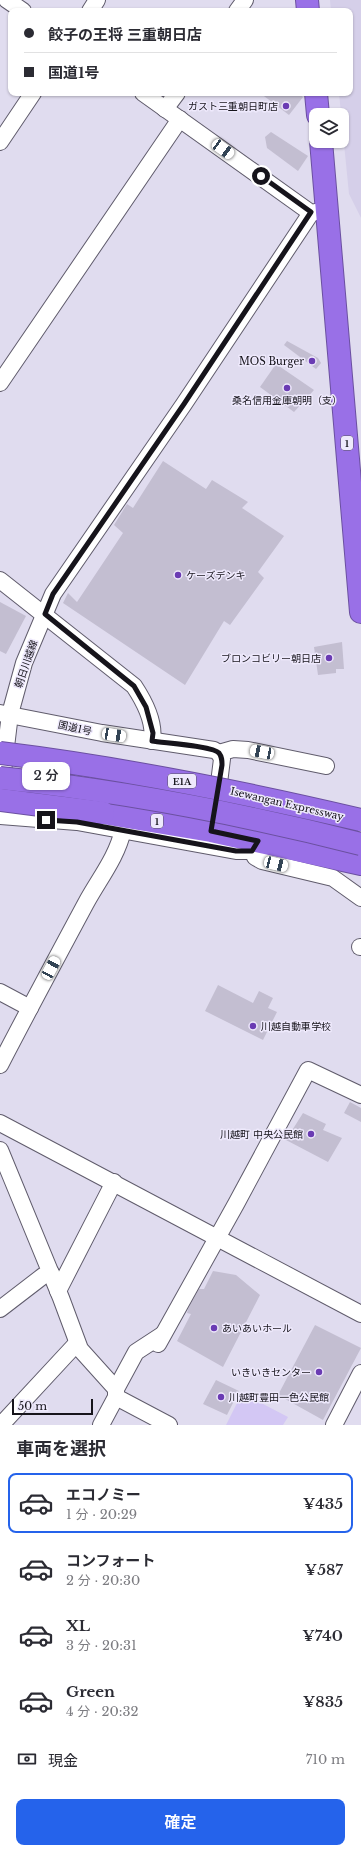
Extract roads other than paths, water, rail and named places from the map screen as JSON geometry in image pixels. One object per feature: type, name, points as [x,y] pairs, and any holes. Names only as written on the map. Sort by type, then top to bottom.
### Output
[{"type":"highway","points":[[316,96],[317,108]]},
{"type":"highway","name":"1","points":[[321,148],[318,211],[332,274],[361,478]]},
{"type":"highway","name":"1","points":[[332,274],[361,612]]},
{"type":"highway","name":"Isewangan Expressway","points":[[0,753],[111,768],[194,783],[361,820]]},
{"type":"highway","name":"E1A","points":[[0,778],[105,792],[197,808],[278,824],[361,844]]},
{"type":"highway","name":"1","points":[[0,800],[104,813],[211,831],[255,846],[361,864]]},
{"type":"street","points":[[7,0],[19,8]]},
{"type":"street","points":[[0,142],[31,96]]},
{"type":"street","points":[[147,96],[318,211]]},
{"type":"street","points":[[165,109],[175,96]]},
{"type":"street","points":[[0,383],[180,119]]},
{"type":"street","name":"朝日川越線","points":[[5,714],[24,663],[53,594],[318,211]]},
{"type":"street","points":[[0,580],[45,614],[134,686],[146,707],[153,733],[152,741]]},
{"type":"street","points":[[0,807],[5,714]]},
{"type":"street","name":"国道1号","points":[[5,714],[102,733],[208,748],[219,753],[234,749],[248,750],[326,766]]},
{"type":"street","points":[[211,831],[222,765],[222,759],[219,753]]},
{"type":"street","name":"1","points":[[0,816],[77,822],[236,851],[255,846]]},
{"type":"street","points":[[0,1065],[90,895],[104,874],[124,830]]},
{"type":"street","points":[[255,846],[255,857],[333,878],[361,898]]},
{"type":"street","points":[[0,992],[30,1008]]},
{"type":"street","points":[[101,1425],[136,1352],[160,1339],[217,1238],[308,1070],[361,1095]]},
{"type":"street","points":[[0,1123],[361,1314]]},
{"type":"street","points":[[0,1150],[51,1273],[80,1348],[116,1393],[170,1425]]},
{"type":"street","points":[[58,1291],[114,1182]]},
{"type":"street","points":[[0,1309],[43,1276],[51,1273]]},
{"type":"street","points":[[1,1425],[77,1343]]},
{"type":"street","points":[[334,1425],[361,1374]]},
{"type":"place","name":"ガスト三重朝日町店","points":[[286,106]]},
{"type":"place","name":"MOS Burger","points":[[312,361]]},
{"type":"place","name":"桑名信用金庫朝明（支）","points":[[287,388]]},
{"type":"place","name":"ケーズデンキ","points":[[178,575]]},
{"type":"place","name":"ブロンコビリー朝日店","points":[[329,658]]},
{"type":"place","name":"川越自動車学校","points":[[253,1026]]},
{"type":"place","name":"川越町 中央公民館","points":[[311,1134]]},
{"type":"place","name":"あいあいホール","points":[[214,1328]]},
{"type":"place","name":"いきいきセンター","points":[[319,1372]]},
{"type":"place","name":"川越町豊田一色公民館","points":[[221,1397]]}]
